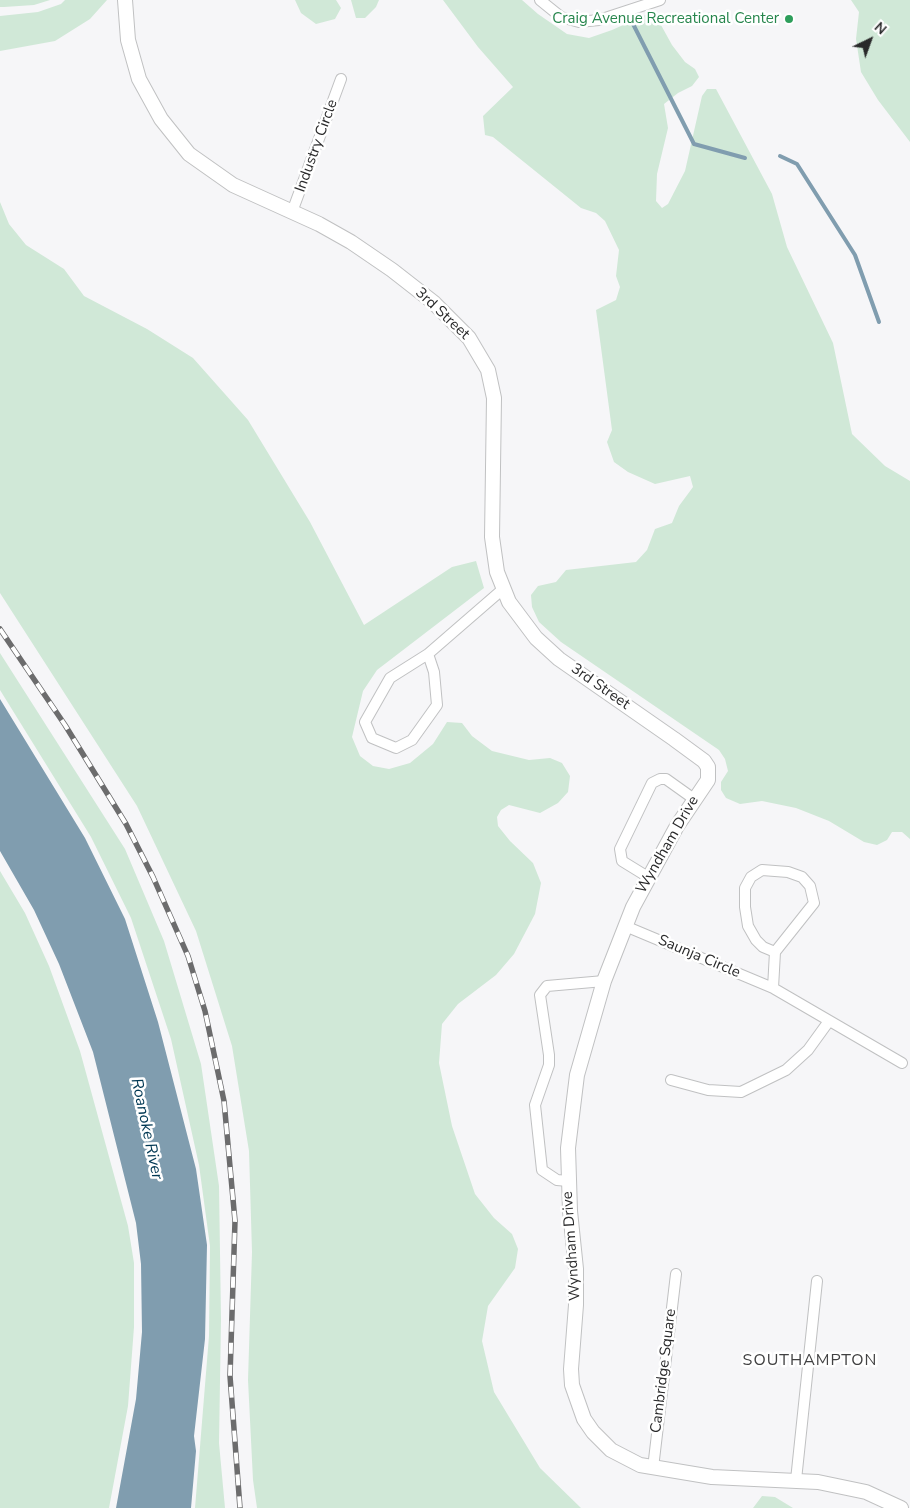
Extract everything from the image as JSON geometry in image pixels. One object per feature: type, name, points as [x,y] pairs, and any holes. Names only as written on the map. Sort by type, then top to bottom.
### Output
[{"type":"street","name":"3rd Street","points":[[125,0],[128,40],[139,79],[161,120],[189,154],[220,176],[351,242],[392,270],[451,319],[480,353],[488,370],[494,398],[492,537],[497,572],[503,589],[522,623],[559,658],[704,761]]},
{"type":"street","points":[[540,0],[561,18],[579,22],[599,20],[660,0]]},
{"type":"street","name":"Industry Circle","points":[[292,212],[341,79]]},
{"type":"street","points":[[428,654],[434,672],[437,705],[412,740],[396,748],[372,738],[365,722],[390,678],[428,654],[503,589]]},
{"type":"street","name":"Wyndham Drive","points":[[704,761],[708,767],[708,780],[694,799],[648,877],[625,926],[604,981],[577,1075],[569,1140],[568,1181],[576,1269],[576,1305],[571,1369],[576,1400],[584,1419],[601,1442],[628,1460],[653,1468],[712,1477],[796,1480],[845,1486],[866,1492],[901,1508]]},
{"type":"street","points":[[648,877],[622,861],[620,849],[652,783],[660,778],[666,779],[694,799]]},
{"type":"street","points":[[773,988],[774,952],[814,903],[810,886],[802,877],[788,872],[762,870],[751,877],[746,888],[745,907],[748,926],[756,940],[763,948],[774,952]]},
{"type":"street","name":"Saunja Circle","points":[[625,926],[773,988],[902,1063]]},
{"type":"street","points":[[568,1181],[557,1180],[542,1170],[535,1106],[549,1056],[540,996],[547,986],[604,981]]},
{"type":"street","points":[[671,1080],[708,1090],[742,1092],[786,1070],[808,1050],[829,1021]]},
{"type":"street","name":"Cambridge Square","points":[[653,1468],[676,1274]]},
{"type":"street","points":[[796,1480],[817,1281]]},
{"type":"green space","points":[[0,0],[50,0],[34,5],[4,7],[0,7]]},
{"type":"green space","points":[[65,0],[107,0],[90,19],[55,41],[0,51],[0,16],[38,12],[61,4]]},
{"type":"green space","points":[[295,0],[336,0],[341,8],[335,19],[316,24],[301,13]]},
{"type":"green space","points":[[351,0],[379,0],[376,7],[365,18],[356,18]]},
{"type":"green space","points":[[443,0],[522,0],[538,14],[567,34],[589,38],[648,14],[656,16],[672,45],[685,62],[695,69],[699,77],[692,86],[678,93],[664,104],[668,128],[657,174],[656,201],[662,208],[668,204],[685,171],[702,96],[707,89],[716,89],[772,194],[787,247],[833,343],[852,434],[885,466],[910,481],[910,839],[902,832],[892,832],[887,840],[877,845],[864,842],[829,821],[796,808],[762,801],[740,804],[726,798],[721,790],[721,782],[728,771],[725,759],[719,750],[561,642],[539,622],[532,607],[531,595],[538,586],[556,582],[566,570],[636,562],[647,550],[655,529],[672,523],[679,506],[693,487],[690,476],[655,484],[628,472],[614,462],[607,442],[612,430],[596,310],[616,300],[620,287],[616,276],[619,250],[605,221],[596,213],[581,208],[493,137],[485,135],[483,116],[513,87],[478,47]]},
{"type":"green space","points":[[851,0],[910,0],[910,142],[878,100],[861,72],[856,39],[859,12]]},
{"type":"green space","points":[[0,202],[9,224],[26,245],[64,269],[84,296],[147,329],[193,358],[248,420],[310,522],[364,625],[452,567],[476,561],[484,588],[377,670],[363,691],[352,737],[360,756],[373,766],[389,769],[410,763],[433,744],[447,722],[462,723],[472,736],[492,751],[529,760],[550,758],[562,763],[570,776],[568,792],[558,803],[540,813],[509,805],[501,810],[497,817],[498,826],[510,841],[533,863],[541,883],[535,914],[514,954],[496,975],[458,1004],[442,1024],[439,1063],[452,1126],[475,1194],[494,1218],[512,1234],[518,1249],[515,1268],[488,1306],[482,1341],[494,1392],[540,1468],[581,1508],[257,1508],[253,1480],[248,1380],[252,1252],[249,1151],[232,1046],[196,931],[137,806],[0,593]]},
{"type":"green space","points":[[0,653],[125,849],[164,941],[201,1064],[219,1186],[221,1319],[219,1443],[225,1508],[195,1508],[209,1336],[210,1246],[199,1165],[171,1039],[131,918],[91,837],[0,690]]},
{"type":"green space","points":[[0,871],[25,913],[49,966],[80,1051],[128,1226],[134,1263],[134,1327],[128,1406],[109,1508],[0,1508]]},
{"type":"green space","points":[[762,1496],[775,1497],[793,1508],[753,1508]]},
{"type":"water","name":"Roanoke River","points":[[0,699],[85,838],[125,919],[158,1022],[196,1169],[207,1245],[205,1339],[194,1436],[196,1451],[191,1508],[116,1508],[136,1399],[142,1332],[141,1264],[136,1223],[93,1052],[59,964],[34,910],[0,851]]},
{"type":"waterway","points":[[631,20],[694,144],[745,158]]},
{"type":"waterway","points":[[780,156],[797,164],[855,255],[879,322]]},
{"type":"railway","points":[[0,629],[65,725],[126,824],[153,877],[188,956],[205,1011],[224,1101],[235,1221],[230,1376],[240,1508]]},
{"type":"place","name":"Craig Avenue Recreational Center","points":[[789,19]]},
{"type":"district","name":"SOUTHAMPTON","points":[[810,1361]]}]
